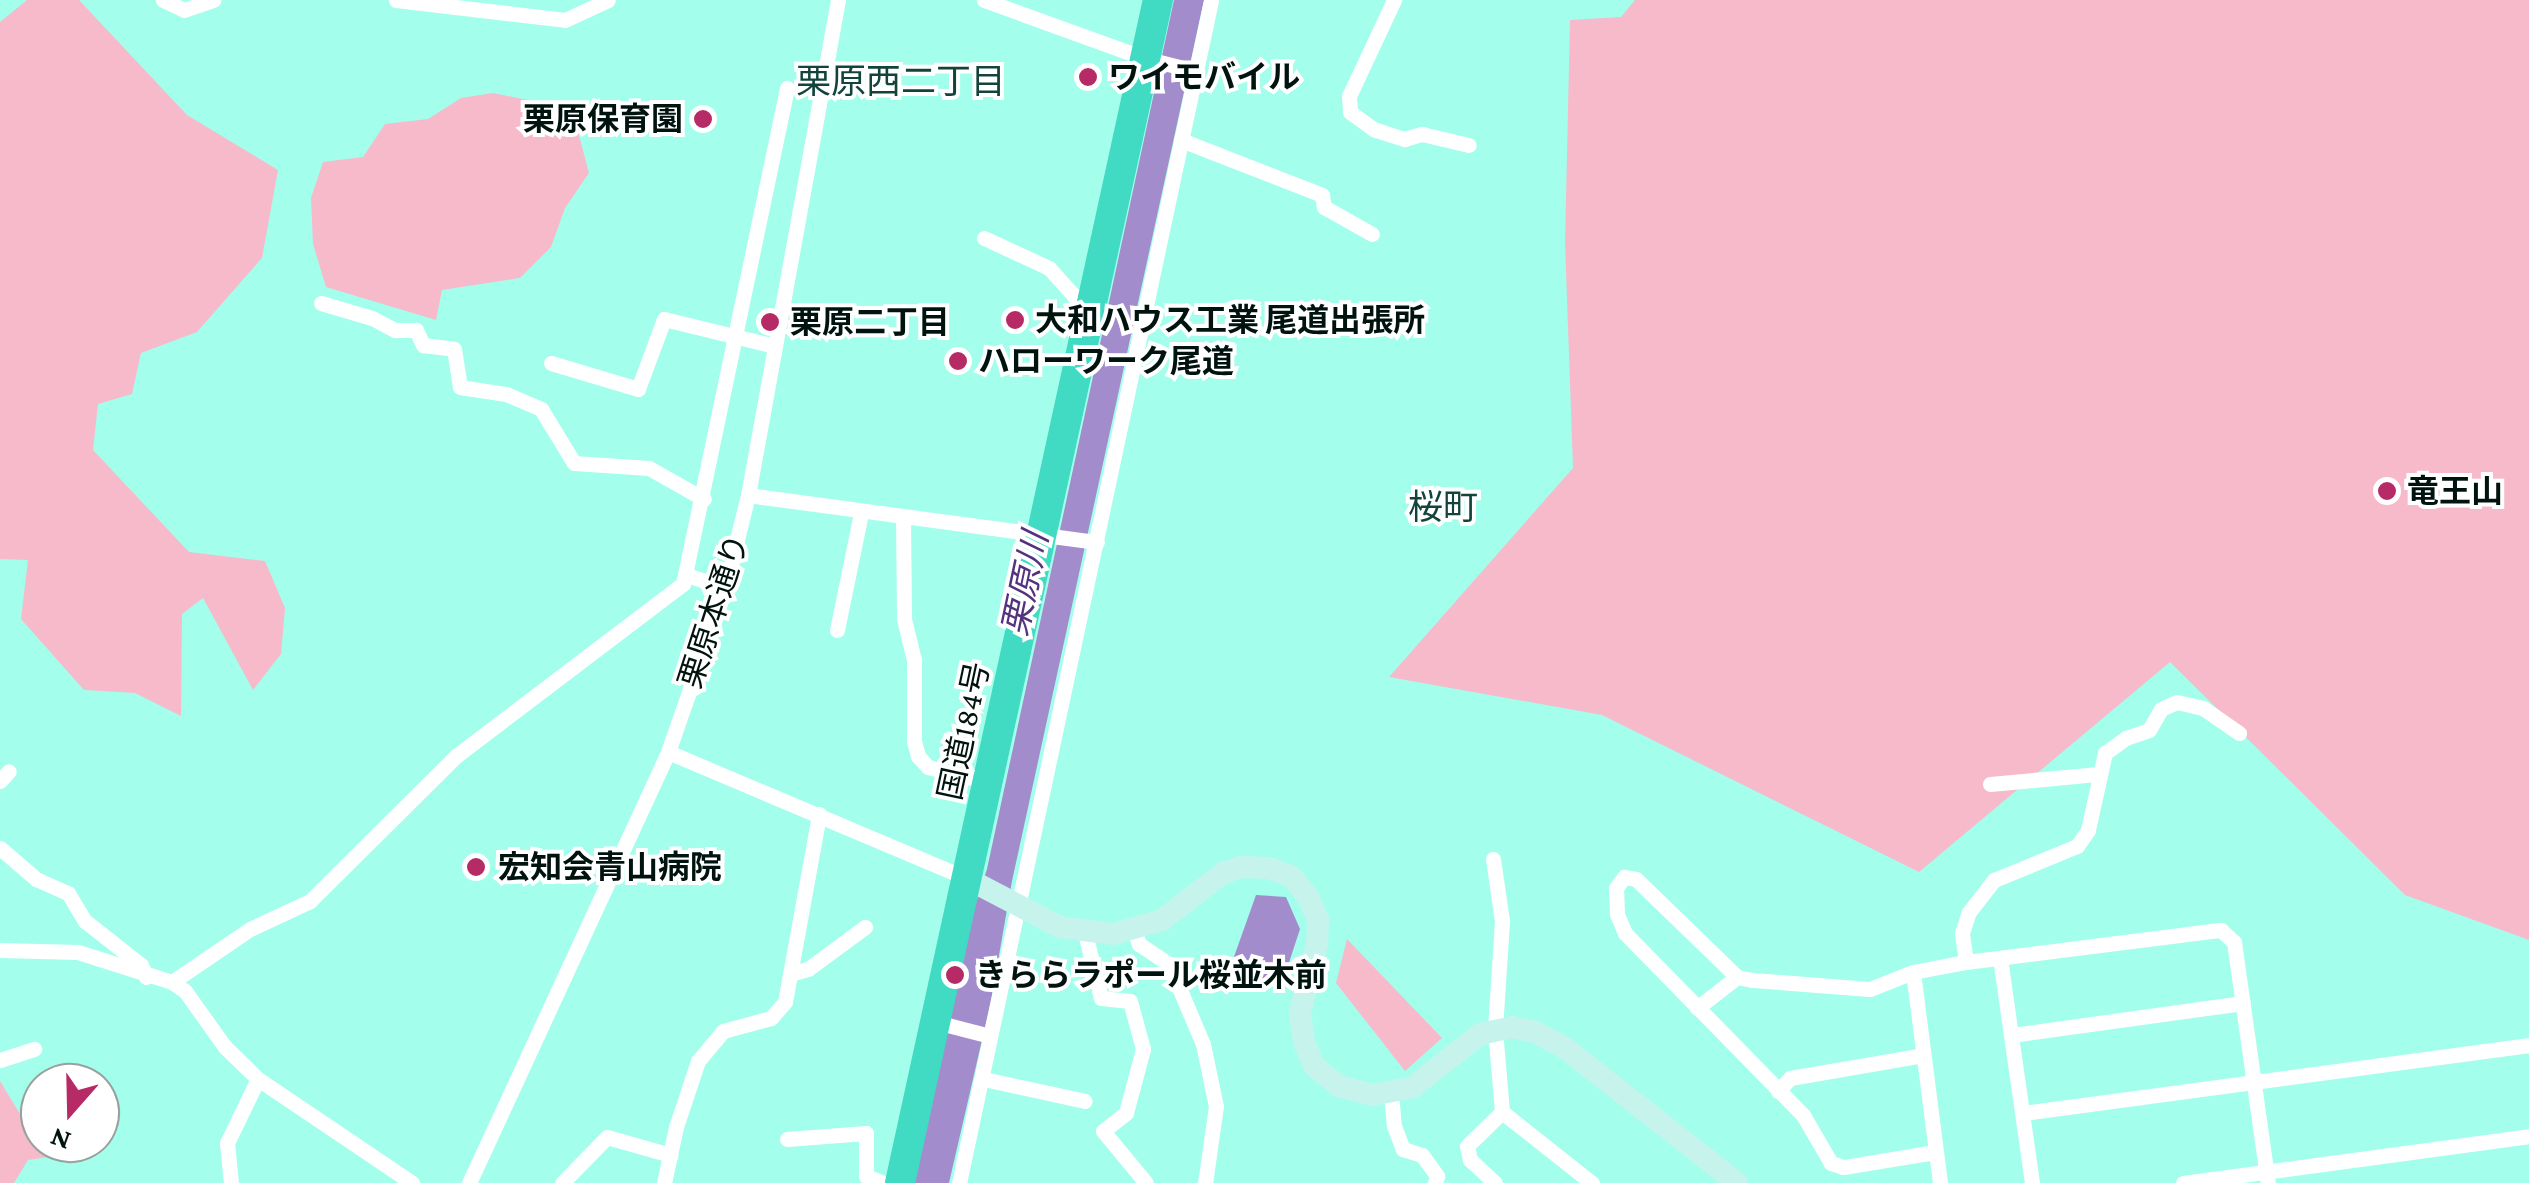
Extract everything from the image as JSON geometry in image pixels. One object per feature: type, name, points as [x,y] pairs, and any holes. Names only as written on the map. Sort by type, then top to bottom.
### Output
[{"type":"highway","name":"国道184号","points":[[900,1183],[974,882],[988,782],[1048,532],[1092,302],[1151,60],[1158,0]]},
{"type":"street","points":[[162,0],[184,10],[213,0]]},
{"type":"street","points":[[396,0],[564,20],[608,0]]},
{"type":"street","name":"栗原本通り","points":[[468,1183],[668,752],[725,588],[748,496],[838,0]]},
{"type":"street","points":[[984,0],[1151,60],[1192,70]]},
{"type":"street","points":[[958,1183],[984,1079],[985,1035],[1013,901],[1210,0]]},
{"type":"street","points":[[1390,2],[1348,96],[1350,112],[1373,129],[1404,138],[1422,134],[1469,145]]},
{"type":"street","points":[[172,982],[250,929],[310,902],[456,756],[683,584],[704,500],[787,88]]},
{"type":"street","points":[[1181,140],[1322,195],[1324,207],[1372,234]]},
{"type":"street","points":[[984,238],[1048,268],[1072,295],[1092,302]]},
{"type":"street","points":[[321,303],[372,318],[394,330],[416,330],[423,345],[454,349],[460,388],[506,394],[541,409],[574,463],[649,468],[704,500]]},
{"type":"street","points":[[550,363],[638,389],[664,319],[775,346]]},
{"type":"street","points":[[748,496],[860,513],[1048,532],[1092,541]]},
{"type":"street","points":[[837,630],[860,513]]},
{"type":"street","points":[[903,517],[904,619],[914,660],[914,741],[918,756],[928,767],[988,782]]},
{"type":"street","points":[[687,574],[725,588]]},
{"type":"street","points":[[1966,962],[1962,933],[1969,912],[1994,880],[2077,846],[2088,830],[2097,774],[2105,753],[2126,738],[2149,730],[2160,709],[2177,702],[2202,708],[2239,733]]},
{"type":"street","points":[[668,752],[974,882],[1060,927],[1085,933],[1134,929],[1162,920],[1204,884],[1242,866],[1269,868],[1292,877],[1308,897],[1318,919],[1317,944],[1300,1013],[1304,1042],[1314,1066],[1339,1086],[1372,1095],[1414,1088],[1480,1034],[1512,1027],[1535,1032],[1565,1048],[1737,1183]]},
{"type":"street","points":[[1990,784],[2097,774]]},
{"type":"street","points":[[664,1183],[698,1060],[722,1032],[771,1018],[781,1010],[819,814]]},
{"type":"street","points":[[0,848],[36,879],[68,893],[85,921],[141,965],[146,976]]},
{"type":"street","points":[[1493,859],[1502,921],[1496,1030],[1502,1112],[1592,1183]]},
{"type":"street","points":[[1935,1152],[1843,1167],[1831,1162],[1803,1115],[1626,933],[1617,914],[1616,888],[1624,877],[1636,879],[1737,977],[1870,988],[1914,972],[1966,962],[2220,930],[2234,942],[2267,1177]]},
{"type":"street","points":[[78,952],[85,921]]},
{"type":"street","points":[[790,974],[808,970],[865,928]]},
{"type":"street","points":[[1134,929],[1139,944],[1170,964],[1203,1044],[1216,1106],[1205,1183]]},
{"type":"street","points":[[1085,933],[1101,998],[1130,1001],[1142,1048],[1126,1113],[1103,1132],[1146,1183]]},
{"type":"street","points":[[0,950],[78,952],[172,982],[185,992],[225,1048],[258,1079],[412,1183]]},
{"type":"street","points":[[2000,958],[2032,1183]]},
{"type":"street","points":[[1914,972],[1940,1183]]},
{"type":"street","points":[[1697,1008],[1737,977]]},
{"type":"street","points":[[2012,1035],[2243,1003]]},
{"type":"street","points":[[939,1023],[985,1035]]},
{"type":"street","points":[[2022,1113],[2529,1045]]},
{"type":"street","points":[[0,1060],[34,1049]]},
{"type":"street","points":[[1778,1091],[1790,1078],[1923,1055]]},
{"type":"street","points":[[231,1183],[227,1143],[258,1079]]},
{"type":"street","points":[[984,1079],[1085,1101]]},
{"type":"street","points":[[1391,1093],[1394,1126],[1403,1149],[1422,1155],[1437,1176],[1435,1183]]},
{"type":"street","points":[[1495,1183],[1470,1160],[1467,1146],[1502,1112]]},
{"type":"street","points":[[787,1139],[866,1133],[866,1176],[883,1183]]},
{"type":"street","points":[[2183,1183],[2267,1177],[2529,1136]]},
{"type":"street","points":[[562,1183],[607,1138],[670,1155]]},
{"type":"shaded area","points":[[27,0],[79,0],[187,115],[278,170],[262,258],[197,332],[141,353],[132,394],[98,404],[93,450],[189,552],[265,561],[285,608],[281,654],[253,690],[203,598],[182,614],[181,716],[135,693],[84,690],[21,619],[28,560],[0,559],[0,22]]},
{"type":"shaded area","points":[[1174,0],[1204,0],[1012,881],[991,1001],[949,1183],[914,1183],[973,912],[987,869]]},
{"type":"shaded area","points":[[1635,0],[2529,0],[2529,940],[2405,895],[2170,662],[1919,872],[1602,715],[1389,677],[1573,468],[1565,243],[1570,20],[1621,17]]},
{"type":"shaded area","points":[[493,93],[572,109],[589,173],[565,208],[551,247],[520,278],[442,290],[436,320],[326,287],[313,244],[311,198],[323,162],[363,157],[385,124],[428,119],[461,98]]},
{"type":"shaded area","points":[[1256,895],[1286,897],[1300,929],[1281,987],[1230,968]]},
{"type":"shaded area","points":[[1347,939],[1442,1038],[1405,1071],[1336,983]]},
{"type":"shaded area","points":[[0,1081],[20,1114],[20,1163],[26,1163],[14,1183],[0,1183]]},
{"type":"place","name":"ワイモバイル","points":[[1088,77]]},
{"type":"place","name":"栗原保育園","points":[[703,119]]},
{"type":"place","name":"大和ハウス工業 尾道出張所","points":[[1015,320]]},
{"type":"place","name":"栗原二丁目","points":[[770,322]]},
{"type":"place","name":"ハローワーク尾道","points":[[958,361]]},
{"type":"place","name":"竜王山","points":[[2387,491]]},
{"type":"place","name":"宏知会青山病院","points":[[476,867]]},
{"type":"place","name":"きららラポール桜並木前","points":[[955,975]]},
{"type":"district","name":"栗原西二丁目","points":[[901,82]]},
{"type":"district","name":"桜町","points":[[1443,508]]},
{"type":"water label","name":"栗原川","points":[[1026,584]]}]
